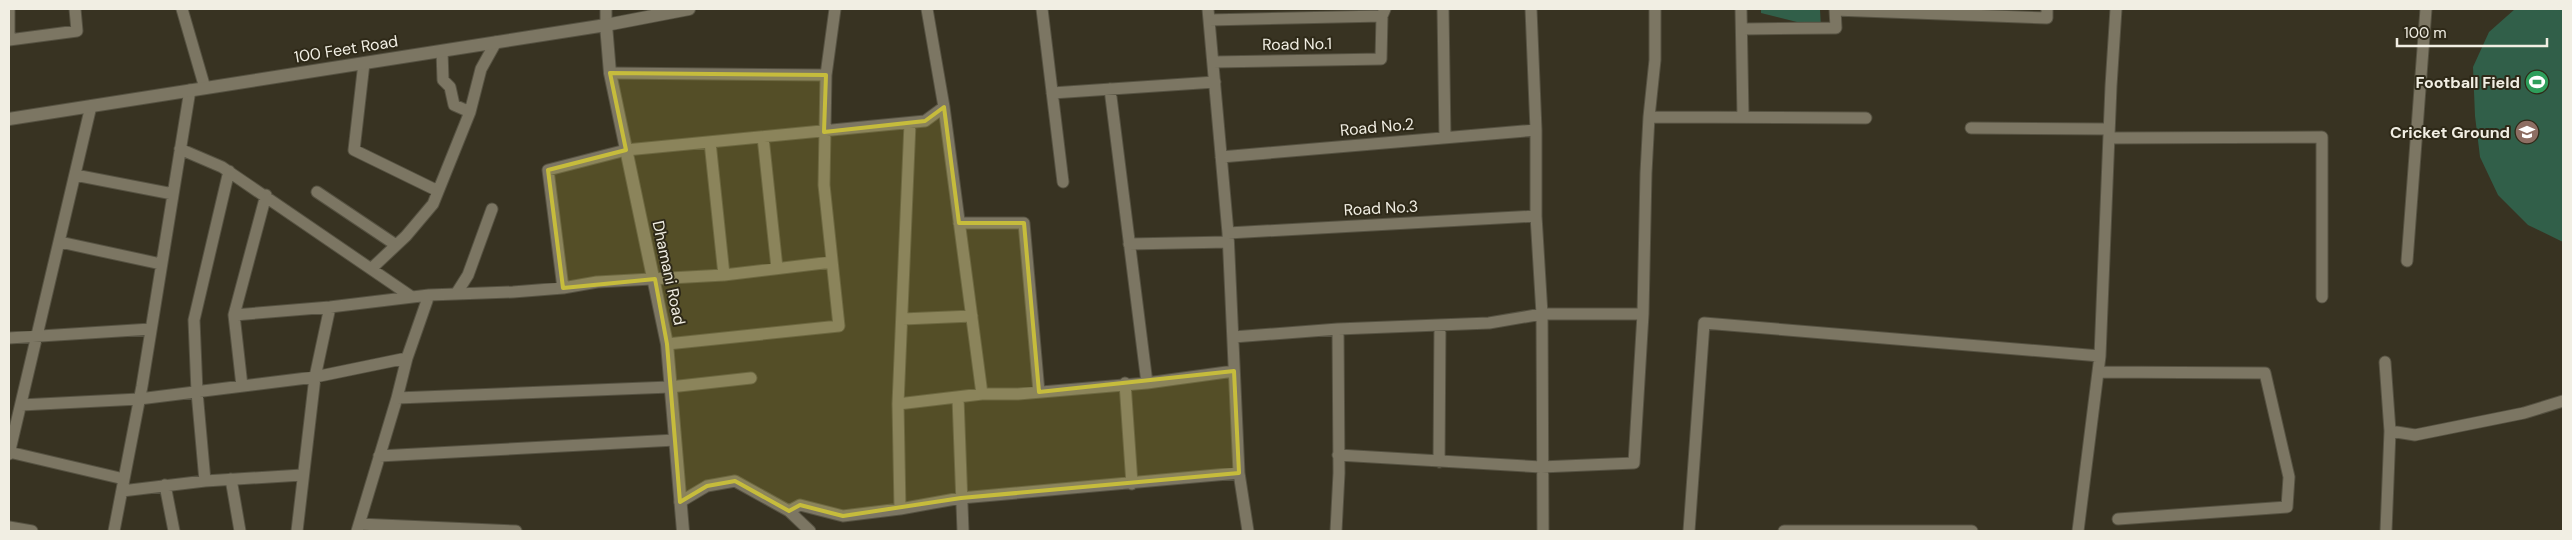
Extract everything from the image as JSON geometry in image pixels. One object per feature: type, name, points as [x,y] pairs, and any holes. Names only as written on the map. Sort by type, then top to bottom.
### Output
[{"type":"main road","name":"100 Feet Road","points":[[9,119],[606,25],[689,9]]},
{"type":"main road","name":"Dhamani Road","points":[[606,25],[610,73],[655,279],[667,344],[683,531]]},
{"type":"street","points":[[9,9],[9,40],[77,31],[75,9]]},
{"type":"street","points":[[182,9],[205,88]]},
{"type":"street","points":[[606,9],[606,25]]},
{"type":"street","points":[[667,344],[839,326],[824,185],[826,75],[835,9]]},
{"type":"street","points":[[927,9],[944,107],[982,394]]},
{"type":"street","points":[[1042,9],[1063,182]]},
{"type":"street","points":[[1443,9],[1446,138]]},
{"type":"street","points":[[1532,9],[1536,130],[1536,216],[1542,314],[1541,467],[1543,531]]},
{"type":"street","points":[[1338,455],[1541,467],[1634,463],[1643,314],[1649,117],[1655,60],[1655,9]]},
{"type":"street","points":[[1741,9],[1743,116]]},
{"type":"street","points":[[1742,29],[1836,28],[1835,9],[2047,13]]},
{"type":"street","points":[[2078,531],[2100,356],[2116,9]]},
{"type":"street","points":[[2407,261],[2426,9]]},
{"type":"street","points":[[1248,531],[1239,473],[1228,237],[1209,14],[1384,12]]},
{"type":"street","name":"Road No.1","points":[[1213,62],[1381,59],[1384,12]]},
{"type":"street","points":[[372,268],[406,236],[433,204],[470,112],[480,69],[496,42]]},
{"type":"street","points":[[442,50],[443,80],[450,87],[454,105],[470,112]]},
{"type":"street","points":[[364,63],[354,150],[438,191]]},
{"type":"street","points":[[610,73],[826,75]]},
{"type":"street","points":[[1052,93],[1215,82]]},
{"type":"street","points":[[1110,89],[1147,383]]},
{"type":"street","points":[[114,531],[139,399],[190,90]]},
{"type":"street","points":[[91,106],[9,453],[123,485],[165,485],[302,475]]},
{"type":"street","points":[[563,288],[548,170],[626,150],[925,121],[944,107]]},
{"type":"street","points":[[1649,117],[1866,118]]},
{"type":"street","points":[[900,509],[898,404],[903,319],[904,228],[910,123]]},
{"type":"street","points":[[1971,128],[2322,137],[2322,297]]},
{"type":"street","name":"Road No.2","points":[[1221,157],[1536,130]]},
{"type":"street","points":[[763,137],[777,268]]},
{"type":"street","points":[[710,142],[724,275]]},
{"type":"street","points":[[180,149],[229,171],[412,297]]},
{"type":"street","points":[[205,481],[197,392],[194,320],[229,171]]},
{"type":"street","points":[[75,175],[173,194]]},
{"type":"street","points":[[317,192],[396,245]]},
{"type":"street","points":[[242,386],[234,315],[266,195]]},
{"type":"street","points":[[456,294],[468,275],[492,209]]},
{"type":"street","name":"Road No.3","points":[[1129,244],[1536,216]]},
{"type":"street","points":[[959,223],[1024,223],[1040,392]]},
{"type":"street","points":[[60,242],[162,264]]},
{"type":"street","points":[[234,315],[330,307],[429,295],[563,288],[597,282],[724,275],[832,262]]},
{"type":"street","points":[[429,295],[407,358],[358,528],[516,531]]},
{"type":"street","points":[[297,531],[302,475],[315,377],[330,307]]},
{"type":"street","points":[[1233,337],[1338,329],[1489,323],[1542,314],[1643,314]]},
{"type":"street","points":[[903,319],[972,316]]},
{"type":"street","points":[[1689,531],[1704,323],[2100,356]]},
{"type":"street","points":[[1438,462],[1440,325]]},
{"type":"street","points":[[9,338],[151,329]]},
{"type":"street","points":[[1336,531],[1338,329]]},
{"type":"street","points":[[21,405],[139,399],[197,392],[315,377],[407,358]]},
{"type":"street","points":[[2385,362],[2390,431],[2386,531]]},
{"type":"street","points":[[898,404],[982,394],[1040,392],[1125,383],[1147,383],[1234,371]]},
{"type":"street","points":[[2098,372],[2265,372],[2289,477],[2287,508],[2118,519]]},
{"type":"street","points":[[397,398],[670,387],[752,378]]},
{"type":"street","points":[[1125,383],[1132,484]]},
{"type":"street","points":[[958,398],[961,498],[964,531]]},
{"type":"street","points":[[2390,431],[2415,435],[2524,413],[2563,403]]},
{"type":"street","points":[[379,456],[675,440]]},
{"type":"street","points":[[788,511],[800,505],[843,516],[900,509],[961,498],[1239,473]]},
{"type":"street","points":[[232,480],[240,531]]},
{"type":"street","points":[[680,502],[707,486],[735,481],[788,511],[810,531]]},
{"type":"street","points":[[165,485],[174,531]]},
{"type":"street","points":[[9,527],[32,531]]},
{"type":"street","points":[[1784,531],[1972,531]]},
{"type":"highlighted area","points":[[610,73],[826,75],[824,132],[925,121],[944,107],[959,223],[1024,223],[1039,392],[1234,371],[1239,473],[961,498],[843,516],[800,505],[789,511],[735,481],[707,486],[680,502],[667,344],[655,279],[563,288],[548,170],[626,150]]},
{"type":"green space","points":[[1761,9],[1820,9],[1821,28],[1761,13]]},
{"type":"green space","name":"Cricket Ground","points":[[2515,9],[2563,9],[2563,242],[2528,225],[2498,195],[2480,157],[2475,116],[2473,67],[2489,32]]},
{"type":"place","name":"Football Field","points":[[2537,82]]},
{"type":"place","name":"Cricket Ground","points":[[2527,132]]}]
